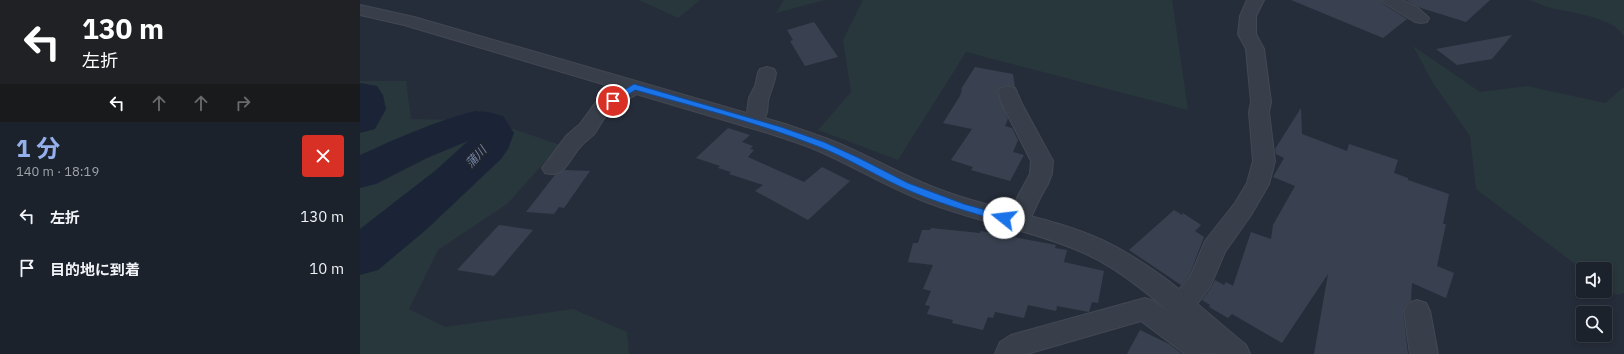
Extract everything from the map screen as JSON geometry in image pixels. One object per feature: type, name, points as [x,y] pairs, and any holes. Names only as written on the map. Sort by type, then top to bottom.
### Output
[{"type":"street","points":[[1180,307],[1201,280],[1214,248],[1243,208],[1258,184],[1264,161],[1255,49],[1247,34],[1248,16],[1254,1],[1256,0]]},
{"type":"street","points":[[1390,0],[1411,11],[1420,18]]},
{"type":"street","points":[[360,10],[408,21],[750,120],[821,144],[905,185],[933,196],[962,206],[1066,236],[1094,247],[1125,264],[1158,288],[1230,350]]},
{"type":"street","points":[[750,120],[757,114],[767,73]]},
{"type":"street","points":[[553,168],[573,141],[587,129],[603,106],[622,96],[634,87]]},
{"type":"street","points":[[1008,92],[1012,104],[1042,162],[1041,174],[1037,184],[1028,196],[1018,222]]},
{"type":"street","points":[[1009,354],[1010,351],[1021,343],[1145,309],[1202,351],[1214,352],[1230,350]]},
{"type":"street","points":[[1417,311],[1424,354]]},
{"type":"shaded area","points":[[639,0],[700,0],[678,18]]},
{"type":"shaded area","points":[[784,0],[825,0],[776,13]]},
{"type":"shaded area","points":[[863,0],[1172,0],[1188,110],[966,52],[898,160],[818,130],[851,92],[843,40]]},
{"type":"shaded area","points":[[1530,0],[1624,0],[1624,37],[1619,30],[1601,20],[1578,13],[1547,7]]},
{"type":"shaded area","points":[[1413,46],[1480,92],[1527,86],[1605,103],[1624,87],[1624,293],[1616,295],[1612,292],[1612,262],[1576,262],[1576,265],[1476,189],[1470,136],[1433,83]]},
{"type":"shaded area","points":[[360,81],[406,81],[411,119],[456,120],[504,126],[560,145],[507,204],[438,250],[409,309],[445,327],[573,309],[627,332],[629,354],[360,354]]},
{"type":"building","points":[[1291,0],[1381,0],[1383,4],[1407,19],[1383,38]]},
{"type":"building","points":[[1406,0],[1490,0],[1466,22],[1421,8]]},
{"type":"building","points":[[814,22],[838,57],[805,66],[790,41],[793,40],[787,30]]},
{"type":"building","points":[[1512,35],[1492,59],[1457,65],[1436,49]]},
{"type":"building","points":[[975,67],[1013,74],[1015,87],[1008,85],[1001,87],[997,92],[1008,119],[1005,126],[1012,128],[1018,140],[1013,152],[1024,155],[1010,181],[971,170],[973,167],[951,160],[972,129],[943,123],[960,96],[961,89]]},
{"type":"building","points":[[1301,108],[1302,134],[1347,151],[1349,144],[1398,160],[1394,173],[1408,178],[1408,180],[1449,194],[1443,224],[1446,224],[1437,266],[1454,273],[1446,298],[1412,283],[1411,301],[1407,302],[1403,311],[1408,354],[1314,354],[1328,274],[1282,343],[1232,314],[1228,318],[1209,307],[1210,305],[1202,300],[1215,280],[1224,285],[1226,282],[1233,286],[1251,232],[1271,239],[1273,225],[1295,186],[1273,177],[1284,158],[1276,154],[1275,149]]},
{"type":"building","points":[[728,128],[750,135],[742,142],[753,146],[750,149],[754,150],[748,157],[804,182],[822,167],[850,181],[808,220],[755,191],[763,185],[729,174],[731,172],[718,168],[720,166],[696,158]]},
{"type":"building","points":[[565,170],[590,171],[564,208],[559,207],[554,214],[526,212],[555,175]]},
{"type":"building","points":[[1174,210],[1182,215],[1183,213],[1201,225],[1195,231],[1204,237],[1190,274],[1181,285],[1129,250]]},
{"type":"building","points":[[499,225],[533,230],[494,276],[457,270]]},
{"type":"building","points":[[931,228],[980,233],[981,231],[1056,245],[1055,248],[1067,250],[1064,262],[1104,271],[1098,303],[1092,302],[1089,312],[1057,306],[1056,311],[1028,305],[1024,318],[995,312],[993,318],[988,317],[983,330],[952,323],[953,320],[927,314],[930,306],[925,305],[931,291],[923,289],[933,265],[908,262],[913,243],[918,243],[922,230],[930,230]]},
{"type":"building","points":[[1140,330],[1169,344],[1182,354],[1127,354]]},
{"type":"waterway","name":"蒲川","points":[[360,95],[363,95],[366,109],[360,120]]},
{"type":"waterway","name":"蒲川","points":[[360,173],[412,148],[461,128],[475,124],[488,125],[493,133],[486,149],[452,181],[410,217],[360,256]]},
{"type":"route","points":[[613,101],[634,87],[778,129],[821,144],[905,185],[962,206],[1004,218]]}]
